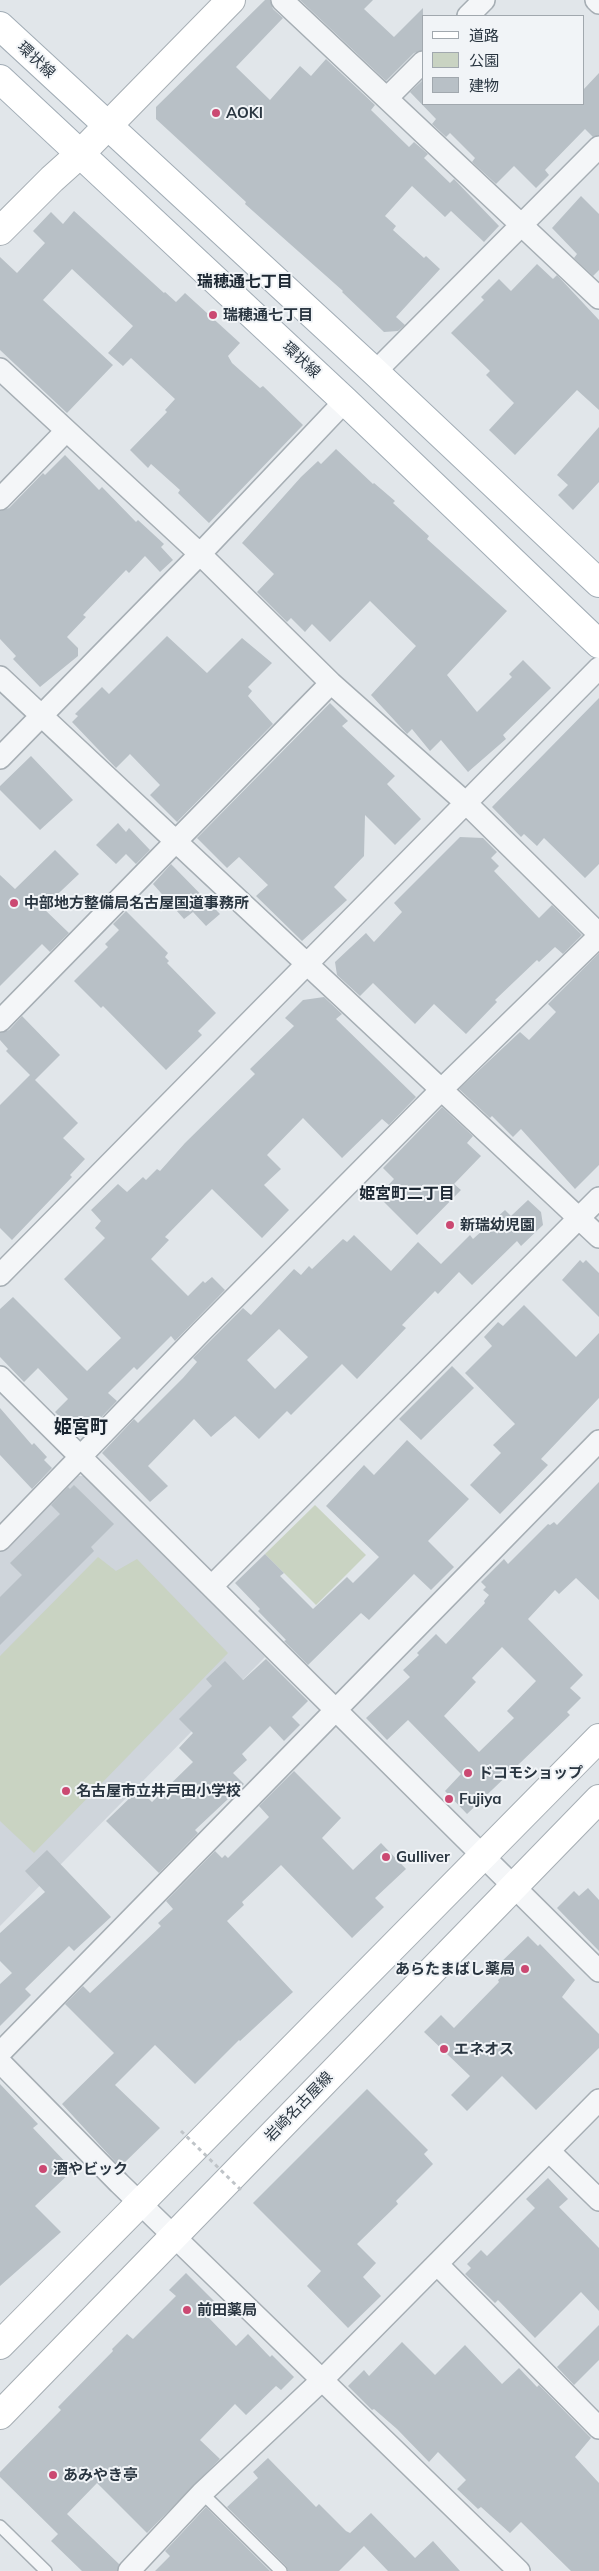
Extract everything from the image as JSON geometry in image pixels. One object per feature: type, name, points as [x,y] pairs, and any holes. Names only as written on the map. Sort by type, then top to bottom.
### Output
[{"type":"main road","points":[[0,231],[52,178],[107,127],[231,0]]},
{"type":"main road","name":"環状線","points":[[0,26],[107,127],[375,372],[599,583]]},
{"type":"main road","name":"環状線","points":[[0,78],[345,401],[599,644]]},
{"type":"main road","points":[[0,2345],[599,1738]]},
{"type":"main road","name":"岩崎名古屋線","points":[[0,2415],[599,1799]]},
{"type":"street","points":[[282,0],[520,226],[599,298]]},
{"type":"street","points":[[469,15],[484,0]]},
{"type":"street","points":[[596,0],[599,3]]},
{"type":"street","points":[[387,98],[422,63]]},
{"type":"street","points":[[375,372],[599,147]]},
{"type":"street","points":[[0,369],[200,554],[331,683],[466,803],[599,935],[442,1088],[0,1540]]},
{"type":"street","points":[[0,758],[200,554],[345,401]]},
{"type":"street","points":[[0,499],[66,431]]},
{"type":"street","points":[[0,1275],[599,668]]},
{"type":"street","points":[[0,677],[442,1088],[599,1237]]},
{"type":"street","points":[[0,1021],[331,683]]},
{"type":"street","points":[[212,1586],[599,1198]]},
{"type":"street","points":[[0,1377],[79,1458],[212,1586],[599,1971]]},
{"type":"street","points":[[0,2053],[334,1709],[599,1441]]},
{"type":"street","points":[[0,2062],[140,2203],[519,2571]]},
{"type":"street","points":[[129,2571],[202,2493],[322,2380],[599,2100]]},
{"type":"street","points":[[549,2151],[599,2200]]},
{"type":"street","points":[[437,2264],[599,2428]]},
{"type":"lane","points":[[202,2493],[280,2571]]},
{"type":"lane","points":[[0,2526],[46,2571]]},
{"type":"path","points":[[181,2131],[242,2191]]},
{"type":"shaded area","name":"名古屋市立井戸田小学校","points":[[72,1476],[84,1476],[265,1657],[0,1926],[0,1548]]},
{"type":"green space","points":[[315,1505],[366,1555],[316,1605],[265,1554]]},
{"type":"green space","points":[[98,1557],[116,1571],[137,1559],[228,1653],[34,1853],[0,1821],[0,1656]]},
{"type":"building","points":[[265,0],[270,0],[273,9],[283,18],[236,67],[270,100],[300,66],[311,76],[326,59],[375,105],[371,110],[409,147],[414,142],[428,154],[424,158],[450,183],[454,179],[499,226],[484,242],[451,211],[445,217],[412,186],[385,216],[396,226],[393,230],[424,258],[426,256],[440,269],[396,317],[405,325],[398,331],[384,332],[343,291],[245,204],[246,202],[156,119],[156,107]]},
{"type":"building","points":[[300,0],[373,0],[364,9],[394,37],[423,8],[422,50],[414,53],[386,81]]},
{"type":"building","points":[[599,73],[599,135],[593,137],[585,129],[545,170],[549,175],[536,188],[514,166],[496,184],[472,162],[475,158],[450,133],[446,137],[432,124],[436,119],[423,105],[584,105],[584,89]]},
{"type":"building","points":[[422,81],[422,104],[410,92]]},
{"type":"building","points":[[581,196],[599,214],[599,270],[593,276],[574,258],[577,254],[552,228]]},
{"type":"building","points":[[74,211],[164,293],[176,302],[185,293],[240,343],[228,356],[232,363],[260,388],[263,386],[303,425],[209,523],[178,493],[180,490],[151,464],[148,468],[130,450],[167,412],[165,410],[175,399],[131,358],[123,366],[108,353],[133,326],[72,269],[43,300],[113,365],[67,413],[0,350],[0,257],[17,273],[45,243],[33,231],[51,212],[63,224]]},
{"type":"building","points":[[537,264],[553,279],[557,275],[599,320],[599,410],[577,390],[515,455],[489,430],[514,403],[486,375],[490,371],[451,333],[484,300],[481,297],[499,279],[511,291]]},
{"type":"building","points":[[599,427],[599,482],[573,510],[558,495],[568,485],[557,475]]},
{"type":"building","points":[[336,449],[373,484],[395,501],[393,503],[429,536],[427,539],[507,611],[447,675],[477,712],[512,677],[509,674],[523,660],[551,688],[503,735],[506,739],[468,772],[441,740],[430,751],[412,729],[407,734],[371,695],[416,646],[370,601],[330,642],[312,624],[305,632],[291,618],[287,622],[257,592],[274,574],[242,543],[301,477],[318,461],[321,464]]},
{"type":"building","points":[[65,455],[99,490],[102,487],[136,522],[138,520],[164,544],[161,547],[173,560],[160,572],[145,556],[129,573],[126,570],[83,615],[86,617],[67,637],[78,648],[78,656],[40,687],[13,659],[16,656],[0,639],[0,511],[9,508],[43,473],[45,475]]},
{"type":"building","points":[[167,636],[207,673],[242,638],[272,663],[248,687],[252,691],[248,696],[273,724],[177,822],[150,795],[160,785],[130,754],[116,768],[72,722],[78,716],[75,714],[102,687],[109,694]]},
{"type":"building","points":[[599,698],[599,864],[585,878],[544,838],[537,846],[524,834],[521,837],[492,807]]},
{"type":"building","points":[[330,703],[348,721],[342,726],[395,776],[387,784],[421,819],[395,845],[365,815],[364,856],[334,887],[347,900],[302,941],[256,896],[268,885],[239,857],[227,868],[197,838]]},
{"type":"building","points":[[31,756],[73,800],[40,830],[0,790],[0,786]]},
{"type":"building","points":[[118,823],[126,832],[129,828],[150,850],[136,864],[126,854],[116,864],[96,845]]},
{"type":"building","points":[[460,837],[483,838],[497,852],[491,858],[499,866],[494,871],[539,918],[552,905],[582,935],[563,954],[555,947],[539,962],[537,960],[495,1000],[497,1002],[466,1034],[434,1004],[415,1024],[373,983],[360,996],[337,975],[335,962],[366,933],[374,942],[402,912],[394,903]]},
{"type":"building","points":[[55,850],[79,874],[43,908],[69,933],[50,952],[42,944],[0,986],[0,875],[15,889]]},
{"type":"building","points":[[171,864],[220,914],[206,926],[193,912],[184,919],[153,884]]},
{"type":"building","points":[[126,911],[168,953],[165,957],[169,961],[167,963],[216,1013],[198,1031],[202,1035],[166,1070],[103,1006],[101,1008],[74,981],[108,947],[105,944],[119,930],[113,924]]},
{"type":"building","points":[[599,953],[599,1165],[575,1189],[521,1129],[513,1137],[492,1116],[490,1118],[459,1089],[520,1032],[529,1040],[556,1012],[548,1004]]},
{"type":"building","points":[[324,997],[342,1014],[336,1019],[416,1097],[389,1125],[382,1119],[342,1158],[303,1118],[267,1155],[281,1169],[264,1185],[289,1210],[262,1238],[212,1189],[165,1237],[169,1240],[151,1259],[188,1296],[203,1281],[205,1283],[212,1277],[225,1290],[175,1341],[171,1336],[137,1370],[134,1367],[108,1393],[117,1401],[84,1435],[82,1433],[79,1436],[55,1412],[68,1399],[38,1368],[24,1382],[0,1357],[0,1309],[13,1297],[87,1371],[121,1338],[64,1279],[105,1238],[95,1228],[101,1221],[91,1210],[118,1184],[127,1192],[143,1177],[146,1180],[157,1169],[160,1171],[185,1143],[255,1074],[250,1069],[294,1026],[285,1018],[303,1000]]},
{"type":"building","points":[[22,1016],[60,1055],[35,1080],[6,1051],[8,1049],[0,1040],[0,1033],[9,1030]]},
{"type":"building","points":[[30,1075],[78,1123],[63,1138],[85,1159],[70,1175],[72,1177],[12,1240],[0,1228],[0,1105]]},
{"type":"building","points":[[442,1107],[473,1136],[467,1143],[481,1156],[454,1184],[461,1190],[417,1235],[378,1196],[394,1179],[383,1168]]},
{"type":"building","points":[[528,1200],[541,1212],[543,1225],[521,1246],[517,1241],[472,1285],[459,1272],[438,1294],[435,1291],[402,1325],[406,1328],[357,1379],[342,1364],[291,1415],[287,1411],[259,1439],[235,1416],[211,1437],[194,1419],[148,1466],[168,1486],[150,1502],[102,1453],[134,1419],[138,1423],[183,1378],[197,1362],[193,1358],[243,1308],[251,1315],[294,1269],[301,1275],[309,1266],[312,1269],[343,1239],[347,1242],[354,1235],[391,1271],[418,1242],[441,1264],[470,1235],[473,1239],[505,1210],[511,1216]],"holes":[[[279,1329],[308,1357],[275,1389],[247,1360]]]},
{"type":"building","points":[[580,1260],[583,1263],[586,1260],[599,1273],[599,1317],[562,1280]]},
{"type":"building","points":[[524,1305],[576,1357],[599,1333],[599,1398],[541,1459],[548,1465],[500,1514],[470,1485],[501,1453],[493,1445],[515,1424],[465,1373],[492,1346],[484,1337],[498,1322],[503,1326]]},
{"type":"building","points":[[452,1366],[474,1388],[421,1440],[399,1419]]},
{"type":"building","points":[[0,1408],[32,1445],[34,1443],[47,1457],[44,1460],[52,1468],[32,1489],[0,1455]]},
{"type":"building","points":[[407,1440],[469,1499],[428,1541],[454,1567],[431,1590],[414,1574],[369,1620],[361,1613],[308,1665],[284,1641],[286,1640],[258,1611],[260,1609],[235,1583],[265,1554],[284,1573],[280,1576],[313,1609],[347,1577],[353,1583],[379,1557],[326,1506],[364,1465],[374,1475]]},
{"type":"building","points":[[599,1482],[599,1600],[576,1578],[559,1594],[555,1590],[528,1619],[583,1675],[570,1688],[581,1698],[567,1712],[570,1715],[467,1814],[445,1791],[461,1774],[408,1720],[387,1740],[366,1718],[410,1677],[403,1670],[419,1655],[417,1653],[436,1634],[446,1644],[485,1603],[484,1601],[489,1595],[483,1590],[486,1587],[481,1582],[504,1559],[508,1564],[548,1524],[550,1525],[554,1522],[557,1525]],"holes":[[[502,1647],[536,1681],[507,1711],[514,1718],[479,1752],[444,1716],[476,1682],[472,1678]]]},
{"type":"building","points":[[74,1485],[114,1524],[91,1547],[94,1551],[0,1645],[0,1597],[22,1575],[10,1563],[60,1514],[51,1505],[68,1487],[70,1489]]},
{"type":"building","points":[[266,1659],[308,1701],[292,1717],[300,1725],[284,1741],[270,1726],[242,1754],[247,1760],[233,1773],[244,1784],[195,1830],[198,1833],[159,1873],[106,1821],[139,1789],[152,1802],[193,1762],[179,1748],[193,1733],[179,1719],[212,1686],[206,1679],[225,1661],[243,1680]]},
{"type":"building","points":[[294,1771],[341,1818],[322,1838],[353,1870],[381,1843],[406,1869],[375,1898],[384,1907],[352,1938],[281,1865],[242,1902],[244,1905],[227,1921],[293,1992],[239,2040],[195,2084],[155,2045],[115,2085],[160,2128],[120,2167],[62,2104],[114,2053],[65,2004],[83,1986],[90,1993],[161,1926],[158,1923],[173,1909],[166,1901],[215,1851],[222,1858],[225,1855],[228,1858],[269,1817],[259,1806]]},
{"type":"building","points":[[47,1850],[111,1917],[74,1951],[69,1946],[25,1989],[31,1995],[0,2026],[0,1984],[12,1973],[0,1961],[0,1933],[45,1892],[25,1871]]},
{"type":"building","points":[[588,1888],[599,1900],[599,1951],[557,1908],[574,1891],[579,1896]]},
{"type":"building","points":[[528,1936],[538,1946],[540,1944],[575,1980],[562,1997],[599,2034],[599,2048],[536,2110],[502,2076],[467,2111],[451,2095],[470,2076],[424,2032],[441,2015],[454,2028],[499,1982],[498,1980],[506,1973],[498,1965]]},
{"type":"building","points":[[0,2084],[38,2124],[33,2128],[73,2170],[35,2206],[61,2232],[0,2286]]},
{"type":"building","points":[[367,2089],[428,2150],[424,2154],[433,2164],[396,2201],[398,2204],[357,2244],[376,2263],[363,2277],[381,2296],[348,2328],[307,2286],[321,2271],[253,2203]]},
{"type":"building","points":[[548,2178],[568,2199],[559,2207],[599,2248],[599,2311],[581,2292],[535,2338],[498,2300],[495,2303],[465,2274],[471,2268],[467,2264],[481,2250],[487,2256],[535,2208],[526,2199]]},
{"type":"building","points":[[186,2273],[219,2306],[208,2317],[236,2346],[248,2334],[270,2357],[272,2355],[294,2377],[281,2390],[276,2386],[246,2415],[235,2404],[200,2440],[220,2459],[147,2533],[97,2483],[67,2514],[119,2564],[117,2571],[82,2571],[51,2541],[58,2534],[0,2477],[0,2472],[61,2410],[58,2407],[113,2351],[112,2349],[127,2334],[133,2339],[176,2296],[169,2290]]},
{"type":"building","points":[[599,2325],[599,2360],[574,2385],[557,2367]]},
{"type":"building","points":[[402,2342],[435,2375],[465,2345],[502,2384],[519,2368],[537,2387],[539,2385],[591,2438],[575,2457],[599,2483],[599,2571],[571,2571],[521,2522],[510,2533],[481,2507],[478,2509],[457,2489],[466,2480],[438,2452],[429,2462],[397,2429],[374,2409],[372,2410],[348,2386],[364,2370],[369,2376]]},
{"type":"building","points":[[268,2458],[316,2507],[319,2504],[346,2531],[350,2533],[371,2513],[415,2558],[433,2541],[460,2571],[388,2571],[364,2546],[339,2571],[288,2571],[286,2566],[227,2507],[258,2478],[253,2472]]},
{"type":"building","points":[[206,2507],[270,2571],[155,2571],[170,2556],[165,2551]]},
{"type":"place","name":"AOKI","points":[[216,113]]},
{"type":"place","name":"瑞穂通七丁目","points":[[213,315]]},
{"type":"place","name":"中部地方整備局名古屋国道事務所","points":[[14,903]]},
{"type":"place","name":"新瑞幼児園","points":[[450,1225]]},
{"type":"place","name":"ドコモショップ","points":[[468,1773]]},
{"type":"place","name":"名古屋市立井戸田小学校","points":[[66,1791]]},
{"type":"place","name":"Fujiya","points":[[449,1799]]},
{"type":"place","name":"Gulliver","points":[[386,1857]]},
{"type":"place","name":"あらたまばし薬局","points":[[525,1969]]},
{"type":"place","name":"エネオス","points":[[444,2049]]},
{"type":"place","name":"酒やビック","points":[[43,2169]]},
{"type":"place","name":"前田薬局","points":[[187,2310]]},
{"type":"place","name":"あみやき亭","points":[[53,2475]]},
{"type":"district","name":"瑞穂通七丁目","points":[[245,282]]},
{"type":"district","name":"姫宮町二丁目","points":[[407,1194]]},
{"type":"district","name":"姫宮町","points":[[81,1428]]}]
